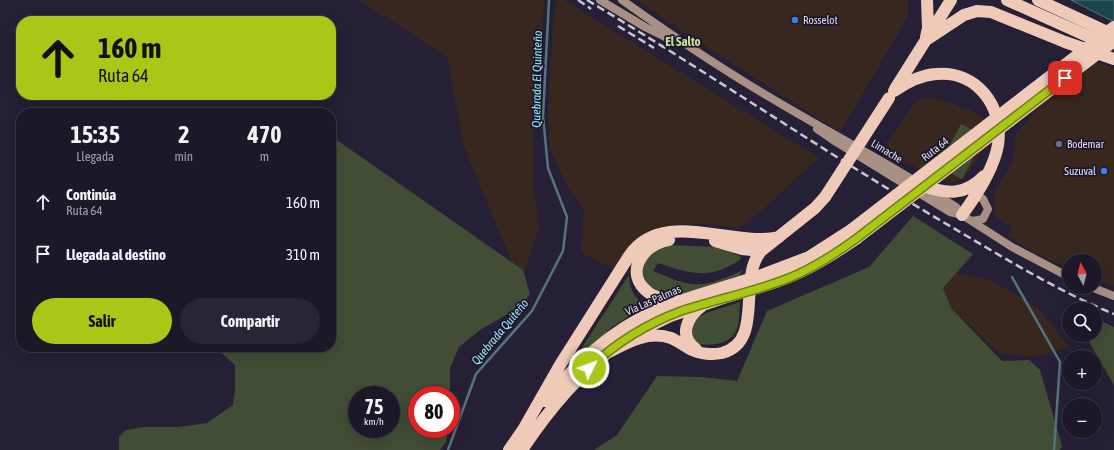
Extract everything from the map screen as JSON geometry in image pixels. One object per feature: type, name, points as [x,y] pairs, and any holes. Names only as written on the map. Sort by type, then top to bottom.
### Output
[{"type":"highway","points":[[926,40],[928,28],[927,0]]},
{"type":"highway","points":[[607,353],[640,338],[655,336],[672,338],[693,351],[704,353],[715,354],[729,350],[738,344],[743,337],[748,318],[749,280],[753,263],[761,251],[815,208],[825,197],[892,95],[951,0]]},
{"type":"highway","points":[[1007,0],[1114,48]]},
{"type":"highway","points":[[1038,0],[1114,35]]},
{"type":"highway","points":[[1043,0],[1062,11]]},
{"type":"highway","points":[[926,40],[964,15],[977,12],[991,12],[1065,42],[1114,58]]},
{"type":"highway","name":"Ruta 64","points":[[854,234],[1114,27]]},
{"type":"highway","name":"Ruta 64","points":[[763,281],[854,234],[1114,40]]},
{"type":"highway","points":[[892,95],[920,77],[943,74],[963,78],[981,89],[992,104],[998,126],[996,153],[967,218]]},
{"type":"highway","points":[[923,186],[947,193],[958,191],[972,185],[987,172]]},
{"type":"highway","points":[[523,430],[539,399],[632,251],[642,242],[660,234],[686,232],[710,233],[751,239],[765,239],[779,236]]},
{"type":"highway","points":[[680,301],[653,295],[641,283],[637,268],[640,258],[646,250],[660,242],[671,240],[718,241],[742,249],[761,251]]},
{"type":"highway","points":[[742,249],[753,263]]},
{"type":"highway","name":"Vía Las Palmas","points":[[509,450],[563,380],[603,342],[638,319],[680,301],[731,285],[763,281]]},
{"type":"highway","name":"Vía Las Palmas","points":[[522,450],[569,390],[607,353],[632,334],[651,324],[723,298],[763,281]]},
{"type":"highway","points":[[704,353],[695,348],[689,342],[686,328],[692,315],[705,304]]},
{"type":"main road","name":"Limache","points":[[600,0],[645,27],[688,47]]},
{"type":"main road","name":"Limache","points":[[622,0],[688,47],[795,113],[846,148],[950,212],[967,218],[1012,247],[1062,273]]},
{"type":"main road","name":"Limache","points":[[795,113],[837,135],[956,206],[967,218]]},
{"type":"main road","points":[[958,191],[976,195],[986,202],[988,209],[983,219],[967,218]]},
{"type":"main road","points":[[1102,291],[1114,296]]},
{"type":"shaded area","points":[[359,0],[544,0],[540,71],[533,133],[533,183],[539,227],[525,271],[514,267],[464,147],[447,57]]},
{"type":"shaded area","points":[[557,0],[564,0],[819,158],[760,212],[739,228],[708,224],[678,224],[650,231],[635,242],[616,270],[587,256],[581,251],[584,210],[568,188],[550,148],[548,116],[553,20]]},
{"type":"shaded area","points":[[637,0],[908,0],[908,17],[840,132],[682,31]]},
{"type":"shaded area","points":[[1071,0],[1114,0],[1114,22]]},
{"type":"shaded area","points":[[1080,56],[1114,68],[1114,287],[1102,282],[1102,254],[1062,254],[1062,266],[1032,251],[1008,236],[1012,229],[1008,224],[995,216],[994,193],[1012,163],[1016,135]]},
{"type":"shaded area","points":[[921,98],[935,98],[968,109],[982,117],[987,130],[986,146],[964,179],[949,183],[883,151],[914,103]]},
{"type":"shaded area","points":[[961,124],[985,136],[962,179],[938,167]]},
{"type":"shaded area","points":[[336,139],[523,270],[530,294],[520,307],[480,330],[459,347],[450,368],[450,386],[408,386],[408,438],[447,438],[446,442],[440,450],[119,450],[119,437],[126,430],[143,427],[179,427],[207,423],[233,405],[235,365],[221,352],[336,352]]},
{"type":"shaded area","points":[[913,216],[973,254],[943,288],[951,308],[1002,361],[1029,360],[1040,370],[1062,446],[1060,450],[594,450],[617,435],[657,376],[701,377],[737,381],[767,311],[869,267]]},
{"type":"shaded area","points":[[671,245],[720,247],[741,257],[740,260],[729,266],[709,273],[687,272],[658,263],[653,271],[672,279],[692,284],[705,284],[743,270],[738,278],[695,292],[679,295],[665,294],[653,290],[645,280],[641,263],[654,249]]},
{"type":"shaded area","points":[[956,273],[991,280],[1039,309],[1062,337],[1062,342],[1066,342],[1070,347],[1035,357],[999,353],[951,308],[943,288]]},
{"type":"shaded area","points":[[629,275],[634,294],[640,301],[649,307],[631,315],[612,327],[566,372]]},
{"type":"shaded area","points":[[740,302],[738,324],[736,331],[730,339],[709,345],[699,344],[693,337],[691,329],[695,319],[706,313]]},
{"type":"shaded area","points":[[1102,322],[1114,327],[1114,385],[1102,364],[1102,350],[1094,350],[1089,342],[1102,342]]},
{"type":"waterway","name":"Quebrada El Quinteño","points":[[448,450],[476,374],[532,311],[563,251],[567,217],[548,168],[543,116],[549,0]]},
{"type":"waterway","points":[[1012,277],[1060,362],[1054,450]]},
{"type":"railway","points":[[578,0],[591,9]]},
{"type":"railway","points":[[587,0],[943,222],[1048,283],[1114,314]]},
{"type":"railway","points":[[618,26],[654,48]]},
{"type":"place","name":"Rosselot","points":[[795,20]]},
{"type":"place","name":"Bodemar","points":[[1059,144]]},
{"type":"place","name":"Suzuval","points":[[1104,171]]},
{"type":"district","name":"El Salto","points":[[683,41]]},
{"type":"route","points":[[589,368],[632,334],[658,321],[682,311],[776,283],[824,261],[857,238],[1065,78]]},
{"type":"water label","name":"Quebrada Quiteño","points":[[500,332]]}]
